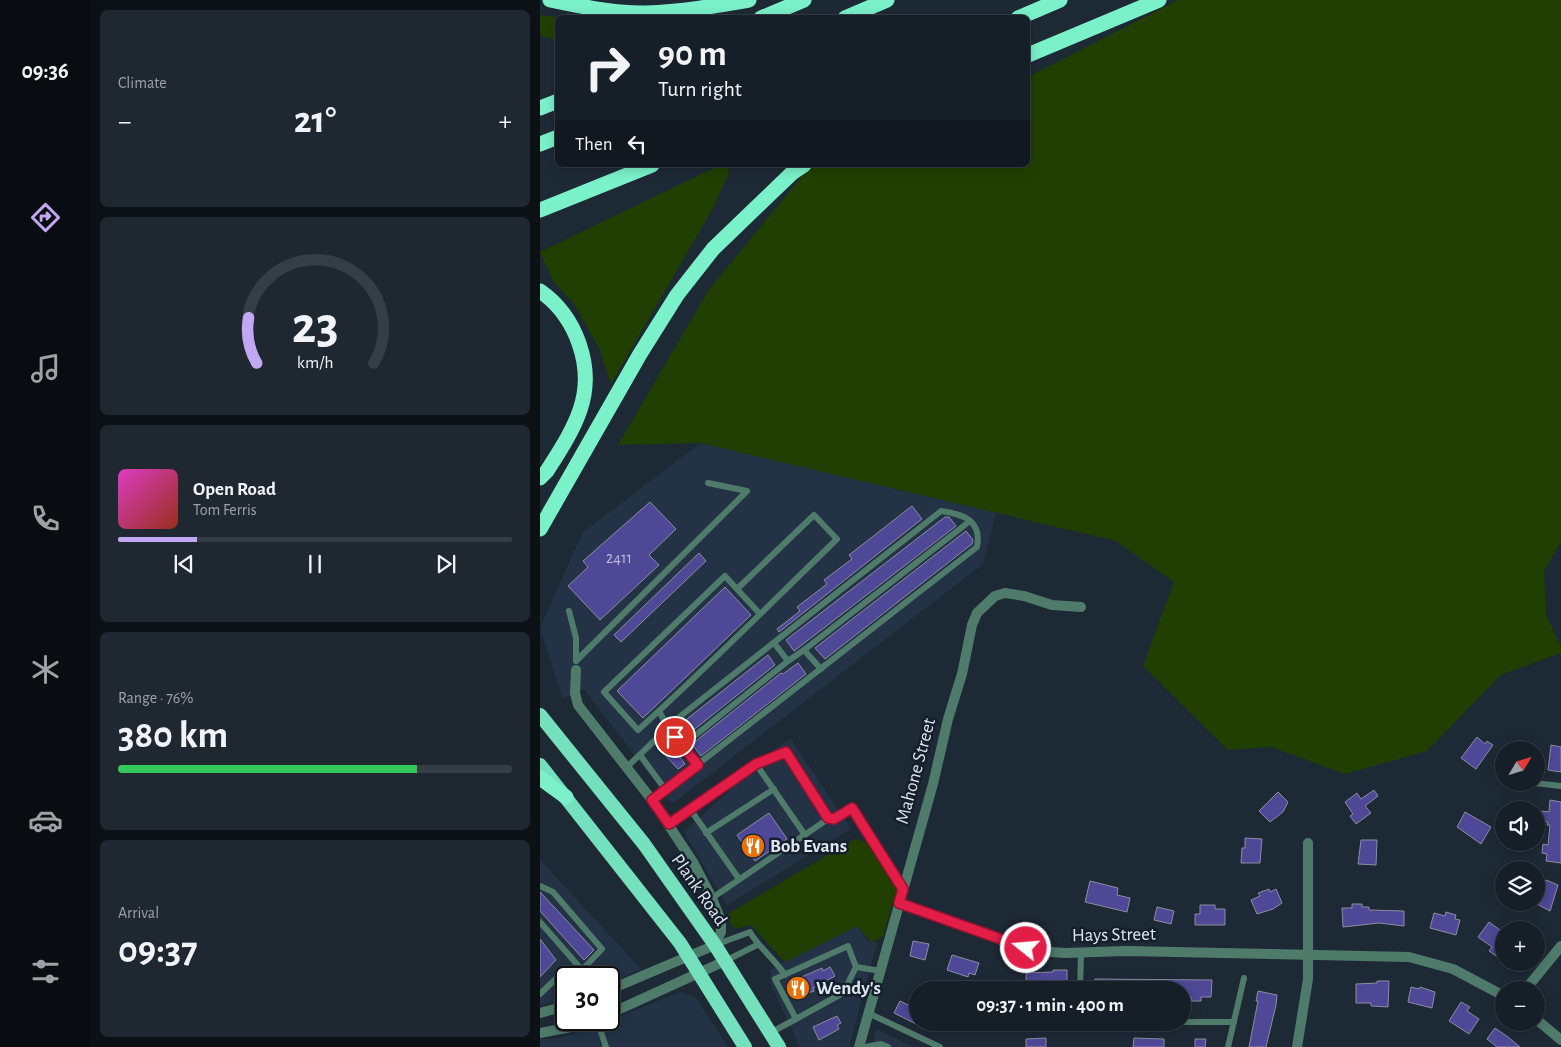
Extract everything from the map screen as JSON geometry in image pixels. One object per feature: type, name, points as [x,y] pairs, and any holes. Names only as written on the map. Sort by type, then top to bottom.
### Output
[{"type":"highway","points":[[550,0],[594,8],[644,13],[693,10],[750,0]]},
{"type":"highway","points":[[768,15],[804,0]]},
{"type":"highway","points":[[852,15],[887,0]]},
{"type":"highway","points":[[1025,15],[1060,0]]},
{"type":"highway","points":[[1030,54],[1159,0]]},
{"type":"highway","points":[[540,108],[555,102]]},
{"type":"highway","points":[[540,144],[555,138]]},
{"type":"highway","points":[[540,210],[647,167]]},
{"type":"highway","points":[[540,529],[640,354],[677,295],[713,249],[786,179],[801,167]]},
{"type":"highway","points":[[540,291],[557,306],[572,325],[582,354],[585,380],[580,410],[548,471],[540,478]]},
{"type":"highway","name":"Plank Road","points":[[540,715],[644,844],[715,945],[780,1047]]},
{"type":"highway","points":[[540,765],[688,956],[745,1047]]},
{"type":"highway","points":[[540,778],[566,797]]},
{"type":"street","name":"Mahone Street","points":[[859,1047],[933,784],[948,719],[962,674],[972,625],[977,613],[995,596],[1005,593],[1024,596],[1052,605],[1082,608]]},
{"type":"street","points":[[576,665],[574,693],[578,704],[669,824],[712,898],[722,921],[721,932],[715,945],[620,985]]},
{"type":"street","points":[[1297,1047],[1306,996],[1308,843]]},
{"type":"street","name":"Hays Street","points":[[899,903],[1015,945],[1038,951],[1409,957],[1453,969],[1495,991]]},
{"type":"street","points":[[1532,981],[1561,946]]},
{"type":"street","points":[[620,1009],[725,961]]},
{"type":"street","points":[[540,1013],[555,1009]]},
{"type":"street","points":[[1545,1027],[1561,1040]]},
{"type":"street","points":[[540,1033],[555,1030]]},
{"type":"lane","points":[[576,665],[746,492],[708,483]]},
{"type":"lane","points":[[627,767],[668,728],[941,511],[953,513],[975,524],[980,534],[977,546],[821,670],[652,800]]},
{"type":"lane","points":[[737,589],[814,515],[836,539],[760,614],[638,730],[604,692],[726,576],[737,589],[760,614]]},
{"type":"lane","points":[[682,746],[788,661],[970,521]]},
{"type":"lane","points":[[569,611],[576,638],[576,665]]},
{"type":"lane","points":[[774,643],[788,661]]},
{"type":"lane","points":[[804,650],[821,670]]},
{"type":"lane","points":[[659,711],[668,728],[698,765]]},
{"type":"lane","points":[[669,824],[756,764],[786,752],[828,818]]},
{"type":"lane","points":[[640,755],[665,789]]},
{"type":"lane","points":[[756,764],[804,835]]},
{"type":"lane","points":[[1545,784],[1561,786]]},
{"type":"lane","points":[[706,833],[774,789]]},
{"type":"lane","points":[[712,898],[828,818],[834,819],[852,808],[903,889]]},
{"type":"lane","points":[[690,809],[739,879]]},
{"type":"lane","points":[[540,886],[553,892],[602,950],[586,966]]},
{"type":"lane","points":[[540,922],[578,966]]},
{"type":"lane","points":[[715,945],[750,932],[757,945],[772,956],[785,975]]},
{"type":"lane","points":[[725,961],[757,945]]},
{"type":"lane","points":[[770,1033],[796,1019],[843,993],[856,968],[848,946],[775,980],[796,1019]]},
{"type":"lane","points":[[1080,981],[1081,953]]},
{"type":"lane","points":[[856,968],[881,971]]},
{"type":"lane","points":[[1228,1047],[1244,978]]},
{"type":"lane","points":[[540,994],[555,980]]},
{"type":"lane","points":[[868,1013],[940,1047]]},
{"type":"lane","points":[[1191,1022],[1234,1022]]},
{"type":"lane","points":[[600,1031],[606,1047]]},
{"type":"lane","points":[[865,1047],[881,1044],[888,1047]]},
{"type":"shaded area","points":[[701,443],[996,513],[983,564],[672,804],[584,689],[563,699],[540,628],[583,532]]},
{"type":"shaded area","points":[[791,739],[851,829],[727,905],[684,832],[777,747]]},
{"type":"shaded area","points":[[540,860],[641,969],[620,978],[620,966],[555,966],[555,1002],[540,1005]]},
{"type":"shaded area","points":[[857,926],[867,940],[872,943],[877,942],[849,1047],[800,1047],[770,983],[771,969]]},
{"type":"shaded area","points":[[680,992],[696,998],[728,1047],[540,1047],[540,1039],[557,1038],[583,1031],[620,1031],[620,1017]]},
{"type":"shaded area","points":[[876,1029],[913,1047],[872,1047]]},
{"type":"green space","points":[[1178,0],[1561,0],[1561,541],[1544,571],[1546,615],[1561,647],[1561,653],[1501,675],[1427,751],[1345,774],[1271,747],[1228,750],[1143,666],[1174,582],[1116,541],[701,443],[618,445],[708,291],[809,167],[1030,167],[1030,76]]},
{"type":"green space","points":[[540,15],[555,17],[555,40],[540,35]]},
{"type":"green space","points":[[716,167],[727,167],[729,173],[713,208],[611,384],[599,348],[574,304],[553,281],[540,252]]},
{"type":"green space","points":[[855,839],[866,842],[897,888],[883,936],[872,943],[857,926],[785,962],[751,925],[734,929],[726,915]]},
{"type":"building","points":[[650,502],[676,529],[649,555],[659,565],[600,620],[568,586],[588,567],[583,561]]},
{"type":"building","points":[[912,506],[922,519],[779,632],[777,629],[800,611],[797,607],[827,584],[824,580],[852,559],[849,555]]},
{"type":"building","points":[[945,517],[949,517],[956,526],[794,651],[786,640]]},
{"type":"building","points":[[966,531],[973,540],[972,544],[825,659],[815,648]]},
{"type":"building","points":[[699,553],[706,561],[621,642],[614,635]]},
{"type":"building","points":[[725,587],[751,615],[643,718],[617,691]]},
{"type":"building","points":[[768,655],[775,665],[686,736],[678,726]]},
{"type":"building","points":[[798,663],[806,674],[701,756],[692,744],[781,673],[783,674]]},
{"type":"building","points":[[1477,737],[1485,744],[1487,741],[1493,745],[1476,769],[1461,758]]},
{"type":"building","points":[[669,742],[685,764],[678,769],[662,752],[664,750],[662,747]]},
{"type":"building","points":[[1551,745],[1561,747],[1561,772],[1548,770]]},
{"type":"building","points":[[1374,790],[1378,796],[1365,806],[1371,813],[1356,824],[1350,816],[1353,814],[1345,802],[1357,793],[1361,799]]},
{"type":"building","points":[[1278,792],[1288,802],[1283,812],[1270,822],[1259,811]]},
{"type":"building","points":[[1550,800],[1561,802],[1561,863],[1546,861],[1547,854],[1542,853],[1542,851],[1545,851],[1545,844],[1548,845],[1550,825],[1547,825],[1548,822],[1545,822],[1545,811],[1549,812]]},
{"type":"building","points":[[1465,812],[1491,827],[1481,844],[1457,827]]},
{"type":"building","points":[[769,813],[787,839],[755,861],[737,835]]},
{"type":"building","points":[[1245,838],[1262,839],[1260,863],[1241,863],[1242,848],[1245,848]]},
{"type":"building","points":[[1361,840],[1377,840],[1376,865],[1358,864]]},
{"type":"building","points":[[1546,880],[1558,885],[1550,911],[1545,908]]},
{"type":"building","points":[[1090,881],[1118,888],[1117,895],[1130,898],[1127,912],[1085,902]]},
{"type":"building","points":[[1269,889],[1270,892],[1276,889],[1282,903],[1273,909],[1257,914],[1251,900],[1260,896],[1258,893]]},
{"type":"building","points":[[540,892],[594,950],[584,960],[540,911]]},
{"type":"building","points":[[1352,904],[1362,904],[1362,907],[1369,907],[1369,910],[1404,911],[1404,926],[1379,923],[1343,927],[1342,908],[1352,908]]},
{"type":"building","points":[[1200,905],[1215,905],[1215,909],[1225,909],[1225,925],[1195,925],[1195,914],[1200,914]]},
{"type":"building","points":[[1157,907],[1174,911],[1171,924],[1154,920]]},
{"type":"building","points":[[1446,912],[1456,915],[1455,919],[1460,920],[1456,935],[1430,928],[1434,913],[1445,916]]},
{"type":"building","points":[[1489,922],[1495,926],[1495,955],[1489,951],[1492,947],[1478,937]]},
{"type":"building","points":[[540,939],[556,960],[540,977]]},
{"type":"building","points":[[913,941],[929,944],[925,960],[910,956]]},
{"type":"building","points":[[952,955],[979,963],[975,975],[969,973],[968,977],[947,970]]},
{"type":"building","points":[[830,967],[835,976],[813,988],[814,991],[792,998],[786,986],[788,983],[822,968],[823,971]]},
{"type":"building","points":[[1053,970],[1067,970],[1067,981],[1026,981],[1026,973],[1053,972]]},
{"type":"building","points":[[1095,979],[1212,980],[1211,997],[1201,997],[1201,1001],[1191,1001],[1191,981],[1095,981]]},
{"type":"building","points":[[1377,981],[1389,981],[1388,1007],[1371,1006],[1371,1003],[1356,1003],[1356,984],[1377,983]]},
{"type":"building","points":[[1411,987],[1419,989],[1420,987],[1435,992],[1432,1008],[1408,1002]]},
{"type":"building","points":[[1258,991],[1277,995],[1276,1005],[1266,1047],[1249,1047],[1258,1001],[1256,1001]]},
{"type":"building","points":[[900,1001],[909,1006],[909,1020],[894,1013]]},
{"type":"building","points":[[1461,1002],[1470,1007],[1467,1011],[1479,1019],[1469,1034],[1449,1021]]},
{"type":"building","points":[[837,1016],[841,1023],[837,1025],[839,1029],[819,1040],[813,1027]]},
{"type":"building","points":[[1495,1028],[1495,1031],[1499,1031],[1520,1047],[1497,1047],[1487,1039]]},
{"type":"building","points":[[1046,1038],[1046,1047],[1026,1047],[1026,1039]]},
{"type":"building","points":[[1134,1038],[1164,1039],[1164,1047],[1133,1047]]},
{"type":"building","points":[[1195,1039],[1206,1039],[1205,1047],[1195,1047]]},
{"type":"place","name":"Bob Evans","points":[[753,846]]},
{"type":"place","name":"Wendy's","points":[[798,988]]},
{"type":"route","points":[[675,737],[698,765],[652,800],[669,824],[756,764],[786,752],[828,818],[834,819],[852,808],[903,889],[899,903],[1026,948]]}]
